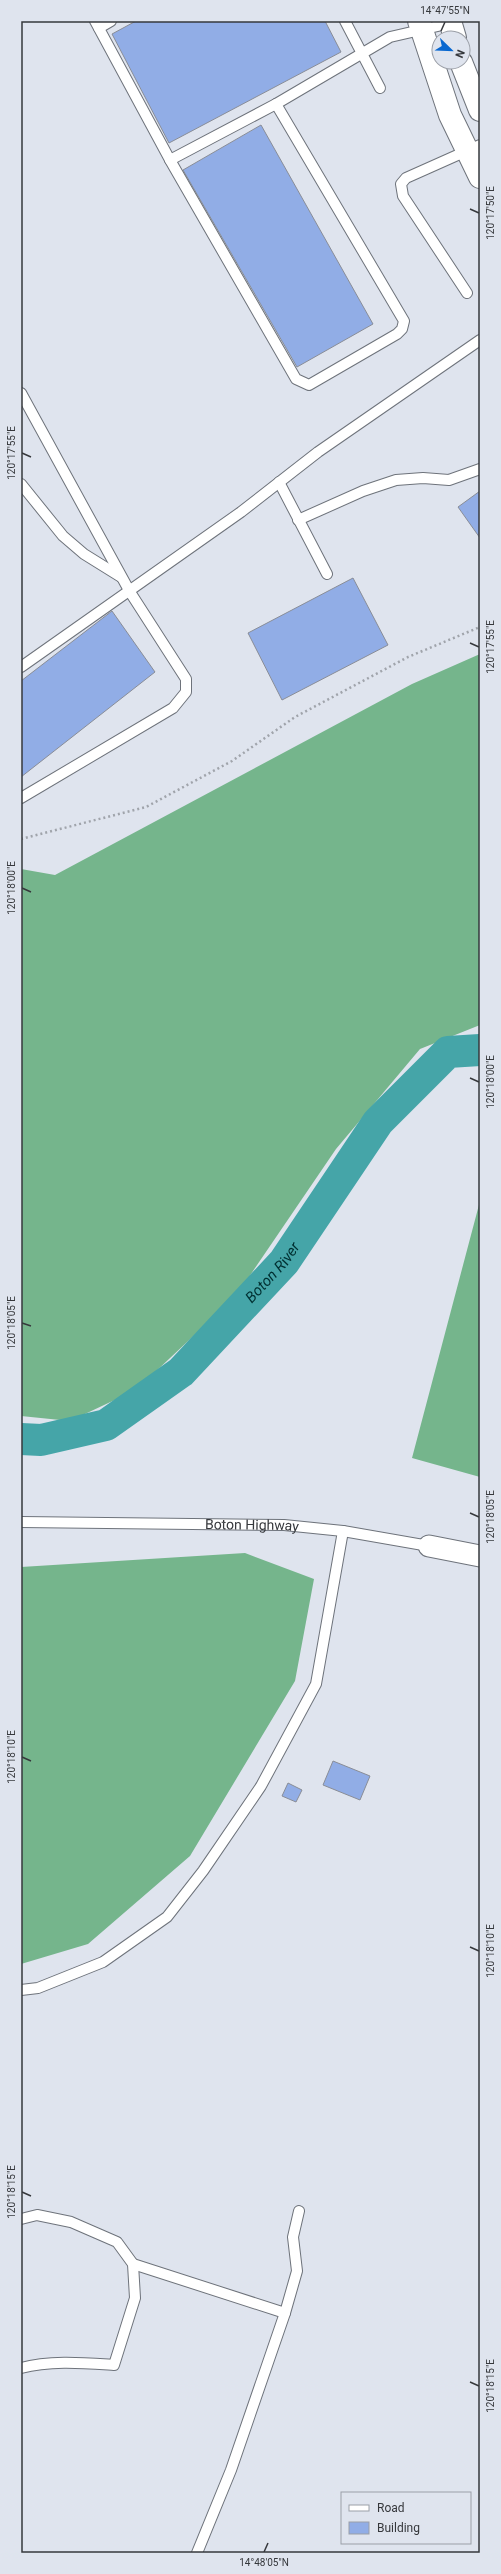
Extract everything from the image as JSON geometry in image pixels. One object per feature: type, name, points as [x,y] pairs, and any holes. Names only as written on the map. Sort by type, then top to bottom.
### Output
[{"type":"main road","points":[[421,26],[437,82],[473,148],[480,177]]},
{"type":"main road","points":[[464,70],[480,110]]},
{"type":"street","name":"Boton Highway","points":[[429,1546],[480,1556]]},
{"type":"lane","points":[[112,21],[97,24],[170,160],[296,379],[309,385],[397,334],[402,329],[404,321],[276,104]]},
{"type":"lane","points":[[345,21],[380,88]]},
{"type":"lane","points":[[170,160],[276,104],[390,37],[421,26],[452,27]]},
{"type":"lane","points":[[467,293],[403,196],[401,184],[406,178],[473,148]]},
{"type":"lane","points":[[21,667],[130,592],[318,452],[480,340]]},
{"type":"lane","points":[[21,393],[130,592],[186,679],[186,692],[173,708],[21,798]]},
{"type":"lane","points":[[298,520],[362,492],[396,480],[423,478],[449,480],[480,469]]},
{"type":"lane","points":[[279,482],[327,574]]},
{"type":"lane","points":[[21,484],[62,536],[84,554],[122,578]]},
{"type":"lane","name":"Boton Highway","points":[[21,1522],[284,1525],[343,1531],[429,1546]]},
{"type":"lane","points":[[21,1990],[38,1988],[103,1962],[167,1917],[203,1872],[261,1786],[316,1684],[343,1531]]},
{"type":"lane","points":[[197,2553],[231,2470],[285,2313],[297,2271],[292,2237],[299,2211]]},
{"type":"lane","points":[[21,2219],[37,2215],[71,2222],[117,2242],[133,2264],[135,2298],[114,2365],[83,2363],[21,2368]]},
{"type":"lane","points":[[133,2264],[285,2313]]},
{"type":"path","points":[[21,839],[146,807],[232,760],[302,713],[408,657],[480,628]]},
{"type":"green space","points":[[480,654],[480,1025],[420,1049],[336,1149],[236,1296],[136,1390],[70,1421],[21,1416],[21,869],[55,875],[412,684]]},
{"type":"green space","points":[[480,1201],[480,1477],[412,1458]]},
{"type":"green space","points":[[245,1553],[314,1579],[295,1681],[190,1856],[88,1944],[21,1964],[21,1567]]},
{"type":"building","points":[[136,21],[325,21],[341,52],[169,143],[112,34]]},
{"type":"building","points":[[261,125],[373,324],[297,367],[183,170]]},
{"type":"building","points":[[480,491],[480,538],[458,507]]},
{"type":"building","points":[[353,578],[388,645],[282,700],[248,633]]},
{"type":"building","points":[[112,611],[155,672],[21,777],[21,681]]},
{"type":"building","points":[[333,1761],[370,1776],[360,1800],[323,1785]]},
{"type":"building","points":[[288,1783],[302,1790],[296,1802],[282,1796]]},
{"type":"waterway","name":"Boton River","points":[[21,1439],[41,1440],[106,1425],[181,1372],[284,1262],[378,1122],[448,1052],[480,1050]]}]
